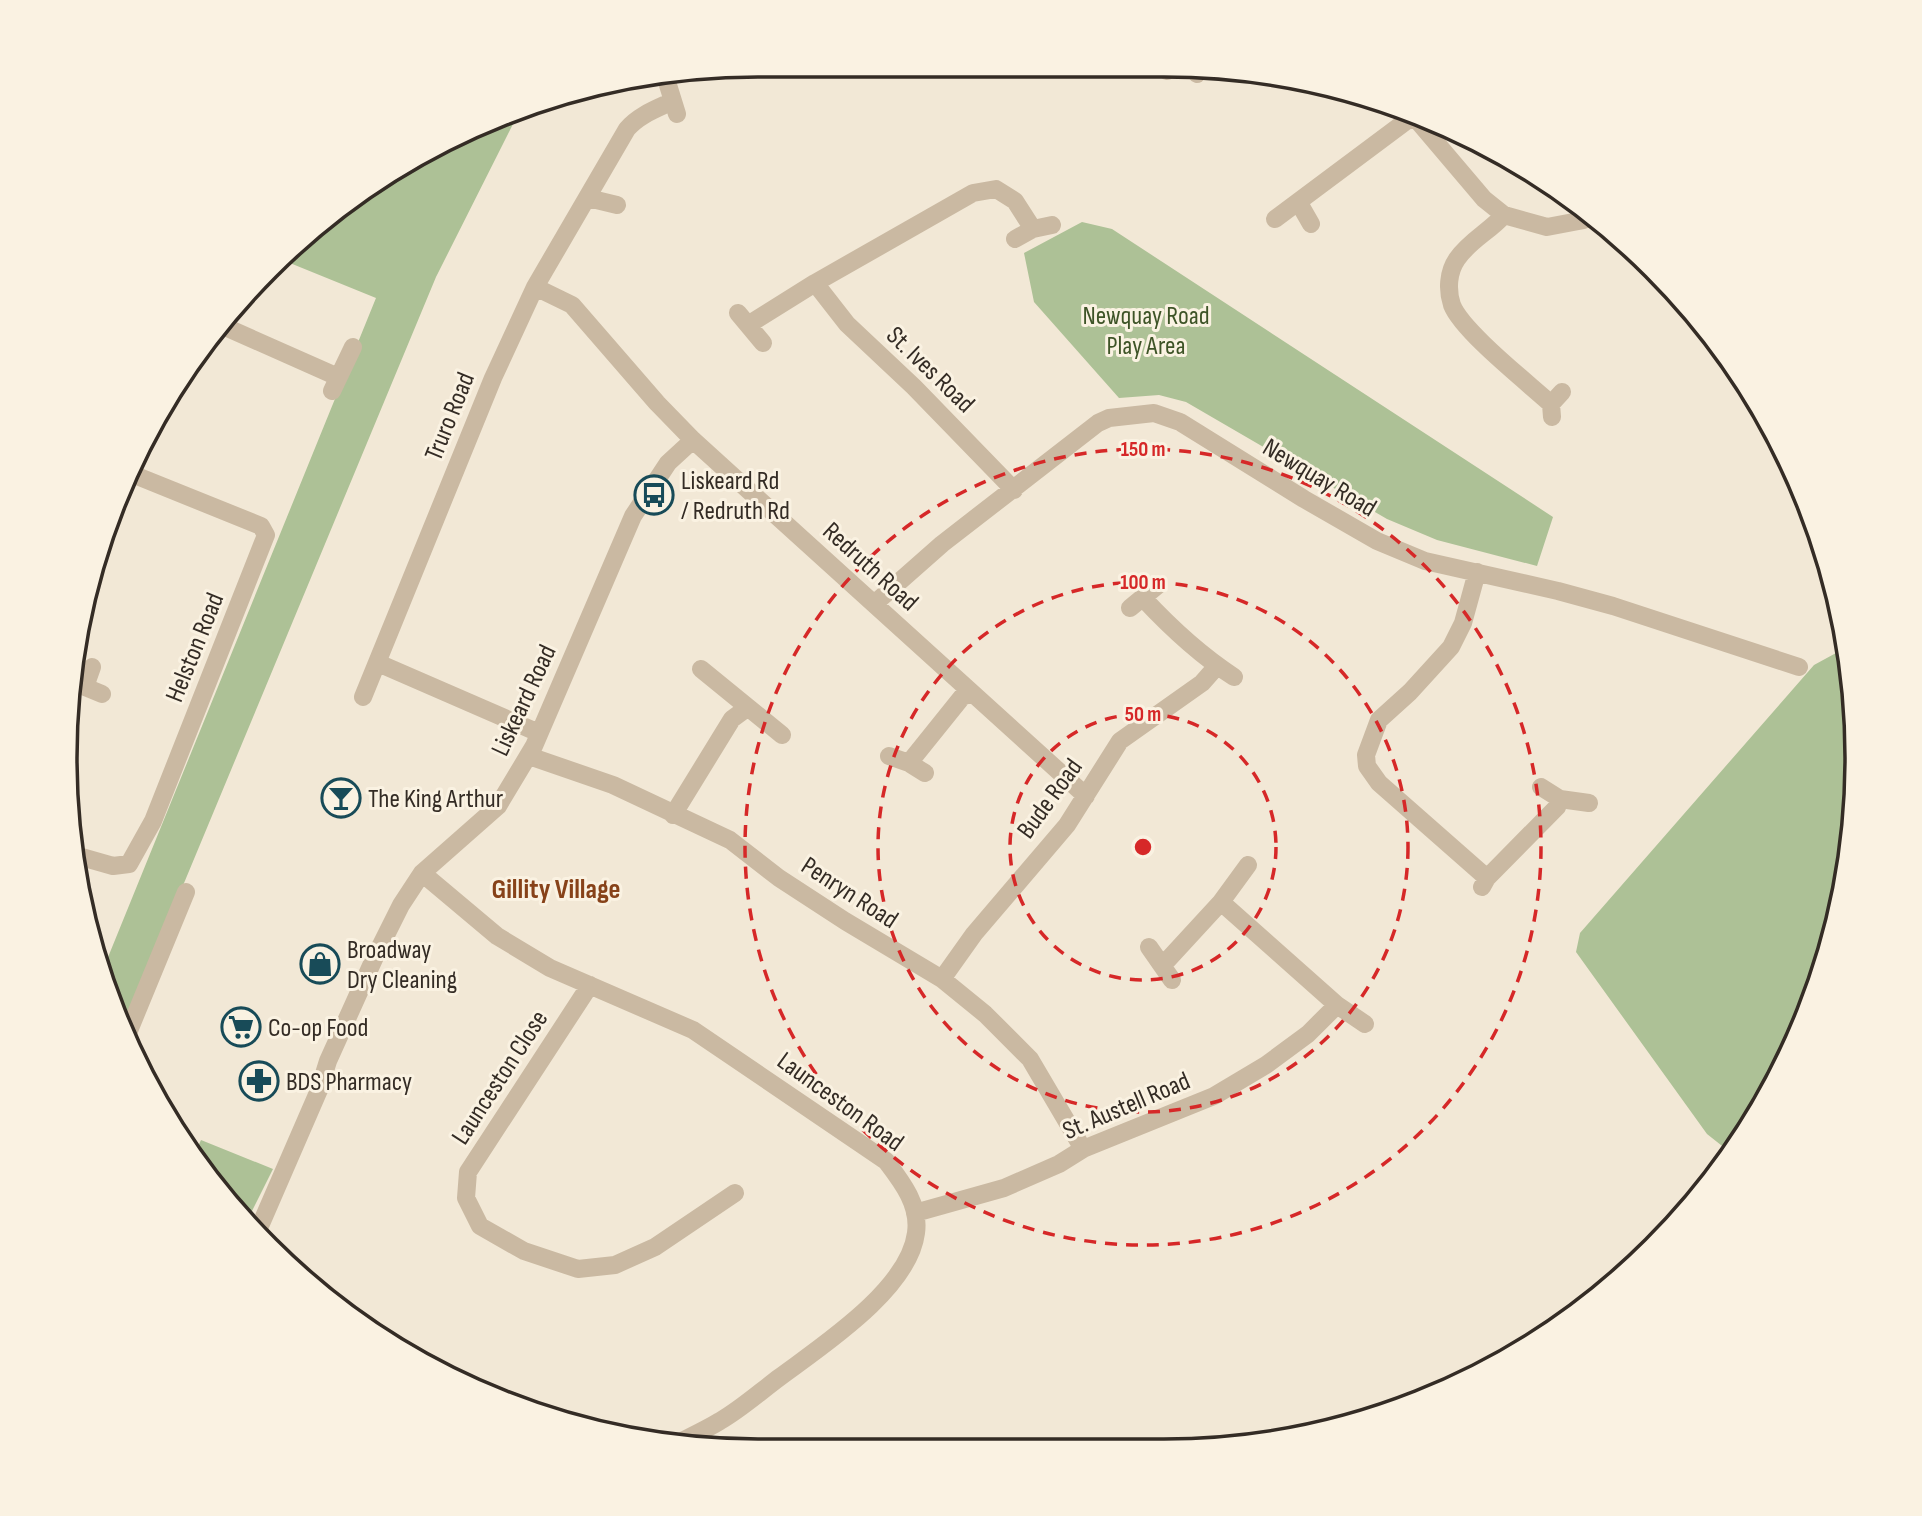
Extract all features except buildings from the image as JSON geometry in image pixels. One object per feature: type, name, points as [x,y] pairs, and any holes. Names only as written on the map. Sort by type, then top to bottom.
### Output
[{"type":"street","name":"Truro Road","points":[[363,697],[488,390],[535,287],[634,121],[673,100]]},
{"type":"street","points":[[1275,219],[1403,121]]},
{"type":"street","points":[[1425,129],[1484,199],[1504,215],[1546,227],[1582,220]]},
{"type":"street","points":[[763,344],[743,319],[815,283],[973,193],[996,189],[1015,201],[1033,229]]},
{"type":"street","points":[[588,198],[617,205]]},
{"type":"street","points":[[1299,203],[1311,224]]},
{"type":"street","points":[[1504,215],[1456,261],[1448,290],[1453,307],[1465,326],[1555,404]]},
{"type":"street","points":[[1015,239],[1033,229],[1052,225]]},
{"type":"street","name":"St. Ives Road","points":[[815,283],[847,324],[914,387],[1014,490]]},
{"type":"street","name":"Redruth Road","points":[[535,287],[572,305],[692,440],[1086,796]]},
{"type":"street","points":[[229,329],[335,384],[354,347]]},
{"type":"street","name":"Newquay Road","points":[[874,604],[942,544],[1098,423],[1109,418],[1154,412],[1180,422],[1377,541],[1425,561],[1613,606],[1799,667]]},
{"type":"street","name":"Liskeard Road","points":[[261,1224],[319,1090],[328,1061],[401,905],[422,873],[498,806],[540,733],[634,516],[668,463],[692,440]]},
{"type":"street","name":"Helston Road","points":[[85,858],[113,866],[130,864],[138,850],[153,821],[266,535],[261,526],[138,477]]},
{"type":"street","points":[[1477,572],[1463,623],[1451,647],[1410,692],[1379,720],[1366,755],[1367,766],[1379,783],[1485,882],[1546,818],[1560,799]]},
{"type":"street","points":[[1158,584],[1136,603],[1164,621],[1234,677]]},
{"type":"street","points":[[378,663],[540,733]]},
{"type":"street","name":"Bude Road","points":[[942,979],[974,934],[1067,825],[1120,741],[1202,683],[1217,666]]},
{"type":"street","points":[[87,687],[92,667]]},
{"type":"street","points":[[701,669],[782,735]]},
{"type":"street","points":[[909,763],[962,697],[971,693]]},
{"type":"street","points":[[673,815],[732,719],[747,708]]},
{"type":"street","name":"Penryn Road","points":[[529,756],[613,785],[730,840],[779,878],[942,979],[985,1014],[1030,1059],[1083,1149]]},
{"type":"street","points":[[889,756],[909,763],[925,773]]},
{"type":"street","points":[[1541,787],[1560,799],[1589,803]]},
{"type":"street","points":[[1149,947],[1167,973],[1248,865]]},
{"type":"street","name":"Launceston Road","points":[[422,873],[497,936],[550,968],[692,1030],[887,1161],[907,1189],[915,1213],[917,1232],[910,1258],[889,1286],[857,1318],[722,1420],[692,1436]]},
{"type":"street","points":[[131,1024],[186,891]]},
{"type":"street","points":[[1221,902],[1337,1005],[1365,1024]]},
{"type":"street","name":"Launceston Close","points":[[590,985],[468,1172],[466,1198],[480,1226],[524,1251],[578,1269],[615,1265],[655,1247],[728,1199],[712,1188]]},
{"type":"street","name":"St. Austell Road","points":[[915,1213],[1004,1188],[1059,1164],[1083,1149],[1214,1096],[1266,1065],[1308,1034],[1337,1005]]},
{"type":"green space","points":[[514,123],[436,277],[128,1017],[107,959],[376,298],[290,263],[343,218],[417,168]]},
{"type":"green space","name":"Newquay Road Play Area","points":[[1082,222],[1112,229],[1553,517],[1537,566],[1437,540],[1387,519],[1186,402],[1159,395],[1119,398],[1034,302],[1024,253]]},
{"type":"green space","points":[[1836,653],[1844,713],[1844,803],[1832,891],[1809,977],[1793,1019],[1754,1098],[1723,1146],[1707,1134],[1576,952],[1580,933],[1814,665]]},
{"type":"green space","points":[[201,1140],[273,1169],[251,1213],[218,1173],[199,1145]]},
{"type":"place","name":"Liskeard Rd / Redruth Rd","points":[[654,495]]},
{"type":"place","name":"The King Arthur","points":[[341,798]]},
{"type":"place","name":"Broadway Dry Cleaning","points":[[320,964]]},
{"type":"place","name":"Co-op Food","points":[[241,1027]]},
{"type":"place","name":"BDS Pharmacy","points":[[259,1081]]},
{"type":"district","name":"Gillity Village","points":[[556,888]]}]
